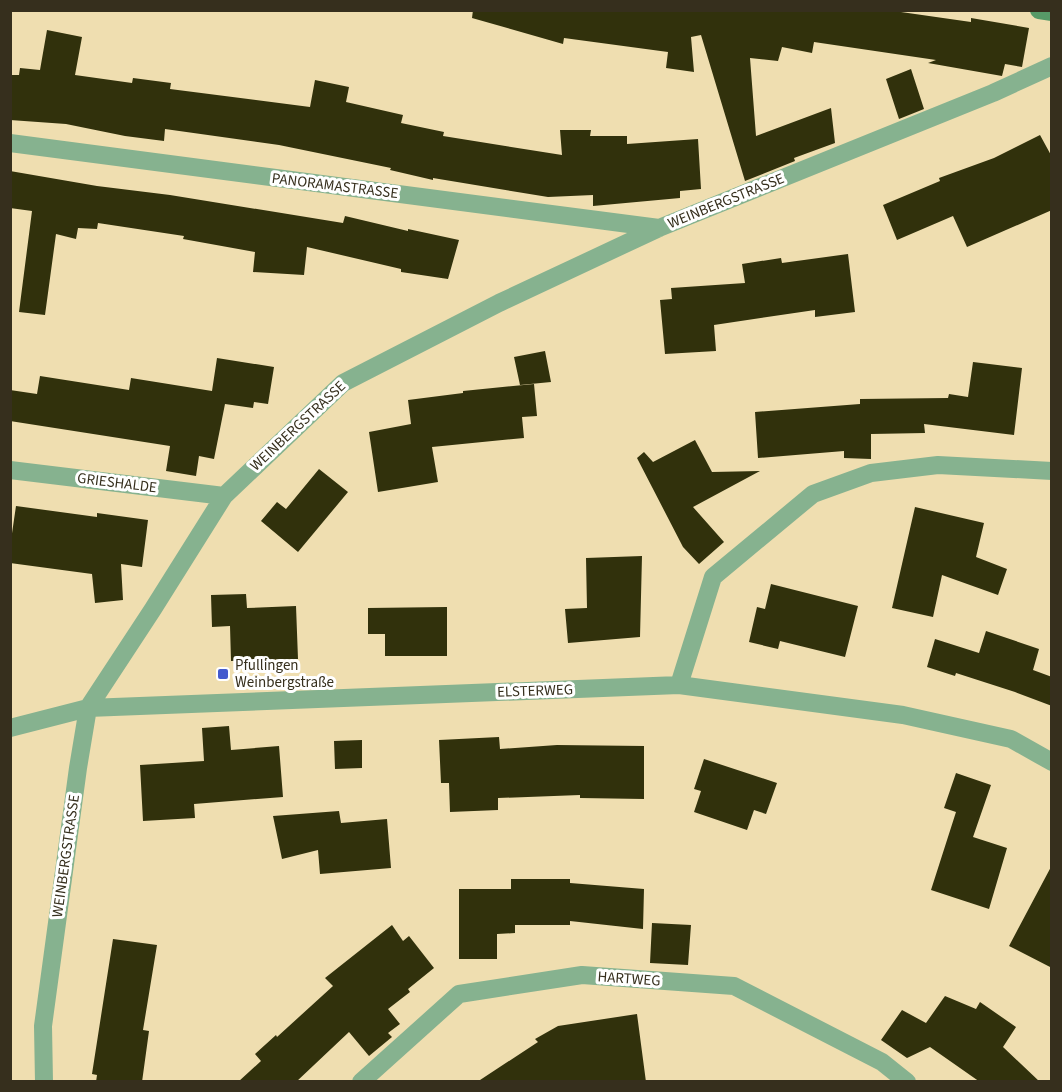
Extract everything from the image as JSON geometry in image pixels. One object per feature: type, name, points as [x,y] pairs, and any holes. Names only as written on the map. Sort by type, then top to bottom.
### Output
[{"type":"main road","points":[[1039,10],[1052,12]]},
{"type":"street","name":"WEINBERGSTRASSE","points":[[44,1082],[43,1026],[88,708],[224,496],[343,383],[499,303],[659,228],[993,93],[1052,66]]},
{"type":"street","name":"PANORAMASTRASSE","points":[[10,143],[659,228]]},
{"type":"street","points":[[679,685],[713,577],[813,494],[871,473],[938,465],[1052,471]]},
{"type":"street","name":"GRIESHALDE","points":[[10,470],[224,496]]},
{"type":"street","name":"ELSTERWEG","points":[[10,728],[88,708],[679,685],[903,714],[1011,739],[1052,762]]},
{"type":"street","name":"HARTWEG","points":[[361,1082],[459,994],[582,975],[734,986],[882,1062],[907,1082]]},
{"type":"building","points":[[473,10],[887,10],[971,22],[971,18],[1029,28],[1022,67],[1005,64],[1002,76],[928,63],[936,60],[814,42],[812,53],[782,47],[778,61],[750,58],[756,136],[831,108],[835,143],[794,158],[795,161],[745,181],[701,35],[691,37],[694,72],[666,68],[668,52],[564,38],[563,44],[472,18]]},
{"type":"building","points":[[47,30],[82,37],[75,75],[132,83],[133,78],[171,83],[170,89],[310,107],[315,80],[349,87],[346,102],[403,115],[401,123],[444,132],[443,136],[562,155],[560,130],[591,130],[590,136],[627,136],[627,144],[698,139],[701,189],[680,191],[680,198],[593,206],[593,195],[548,197],[433,178],[433,180],[390,170],[391,168],[279,145],[165,129],[164,141],[66,124],[10,120],[10,75],[19,75],[20,68],[40,70]]},
{"type":"building","points":[[911,69],[924,109],[899,119],[886,79]]},
{"type":"building","points":[[1040,135],[1052,157],[1052,210],[967,247],[953,216],[897,240],[883,205],[940,181],[939,178],[994,158]]},
{"type":"building","points":[[10,171],[343,223],[345,216],[459,240],[448,279],[401,272],[401,269],[307,247],[304,275],[253,272],[255,252],[183,239],[184,236],[98,223],[97,229],[78,228],[76,239],[56,234],[45,315],[19,312],[32,211],[10,208]]},
{"type":"building","points":[[848,254],[855,312],[815,317],[815,310],[714,325],[716,351],[665,354],[660,300],[672,299],[671,288],[745,283],[742,264],[781,258],[782,263]]},
{"type":"building","points":[[545,351],[551,382],[520,385],[514,357]]},
{"type":"building","points":[[217,358],[274,367],[268,404],[254,402],[253,408],[225,404],[214,459],[199,456],[196,476],[166,471],[170,446],[10,421],[10,390],[37,394],[40,376],[129,390],[131,378],[212,391]]},
{"type":"building","points":[[973,362],[1022,368],[1014,435],[924,424],[925,433],[871,434],[871,459],[844,458],[844,451],[758,458],[755,412],[860,404],[860,399],[948,398],[949,394],[968,397]]},
{"type":"building","points":[[534,384],[537,416],[522,417],[524,438],[432,447],[438,482],[378,492],[369,432],[411,424],[408,400],[463,393],[463,391]]},
{"type":"building","points":[[695,440],[712,472],[760,471],[693,507],[724,542],[699,564],[683,547],[637,458],[644,452],[653,462]]},
{"type":"building","points":[[319,469],[348,492],[298,552],[261,521],[277,502],[286,509]]},
{"type":"building","points":[[16,506],[97,517],[97,513],[148,520],[142,567],[121,564],[123,600],[95,603],[92,574],[10,563]]},
{"type":"building","points":[[915,507],[984,523],[976,557],[1007,569],[998,595],[942,575],[933,617],[892,608]]},
{"type":"building","points":[[642,556],[640,637],[568,643],[565,609],[587,608],[586,558]]},
{"type":"building","points":[[771,584],[858,606],[845,657],[780,641],[778,649],[749,642],[757,607],[765,609]]},
{"type":"building","points":[[246,594],[247,608],[296,606],[298,659],[231,661],[230,626],[212,627],[211,595]]},
{"type":"building","points":[[447,607],[447,656],[385,656],[385,634],[368,634],[368,608]]},
{"type":"building","points":[[986,631],[1039,649],[1033,670],[1052,677],[1052,706],[956,673],[955,676],[927,667],[935,639],[979,653]]},
{"type":"building","points":[[229,726],[231,750],[279,746],[283,797],[194,804],[195,818],[143,821],[140,765],[204,761],[202,728]]},
{"type":"building","points":[[499,737],[500,749],[557,745],[644,746],[644,799],[580,798],[580,795],[498,798],[498,810],[450,812],[449,783],[441,783],[439,740]]},
{"type":"building","points":[[362,740],[362,768],[335,769],[334,741]]},
{"type":"building","points":[[704,759],[777,783],[766,814],[754,810],[747,830],[694,812],[701,791],[694,789]]},
{"type":"building","points":[[956,773],[991,785],[973,837],[1007,848],[989,909],[931,890],[956,812],[944,808]]},
{"type":"building","points":[[339,811],[341,823],[387,819],[391,868],[320,874],[318,850],[282,859],[273,816]]},
{"type":"building","points":[[1052,865],[1052,968],[1009,946]]},
{"type":"building","points":[[511,879],[570,879],[570,883],[644,889],[643,929],[570,921],[570,925],[515,925],[515,933],[497,934],[497,959],[459,959],[459,889],[511,889]]},
{"type":"building","points":[[652,923],[691,925],[688,965],[650,963]]},
{"type":"building","points":[[392,925],[403,941],[409,936],[434,968],[408,989],[410,992],[388,1009],[400,1024],[388,1033],[392,1037],[369,1056],[349,1032],[296,1082],[238,1082],[261,1061],[255,1054],[333,986],[325,978]]},
{"type":"building","points":[[113,939],[157,945],[143,1030],[149,1031],[142,1082],[96,1082],[97,1075],[92,1074]]},
{"type":"building","points":[[945,996],[976,1009],[980,1002],[1016,1027],[1003,1047],[1040,1082],[980,1082],[930,1047],[907,1058],[881,1040],[902,1010],[926,1023]]},
{"type":"building","points":[[637,1014],[646,1082],[477,1082],[538,1042],[535,1039],[558,1026]]},
{"type":"place","name":"Pfullingen Weinbergstraße","points":[[223,674]]}]
